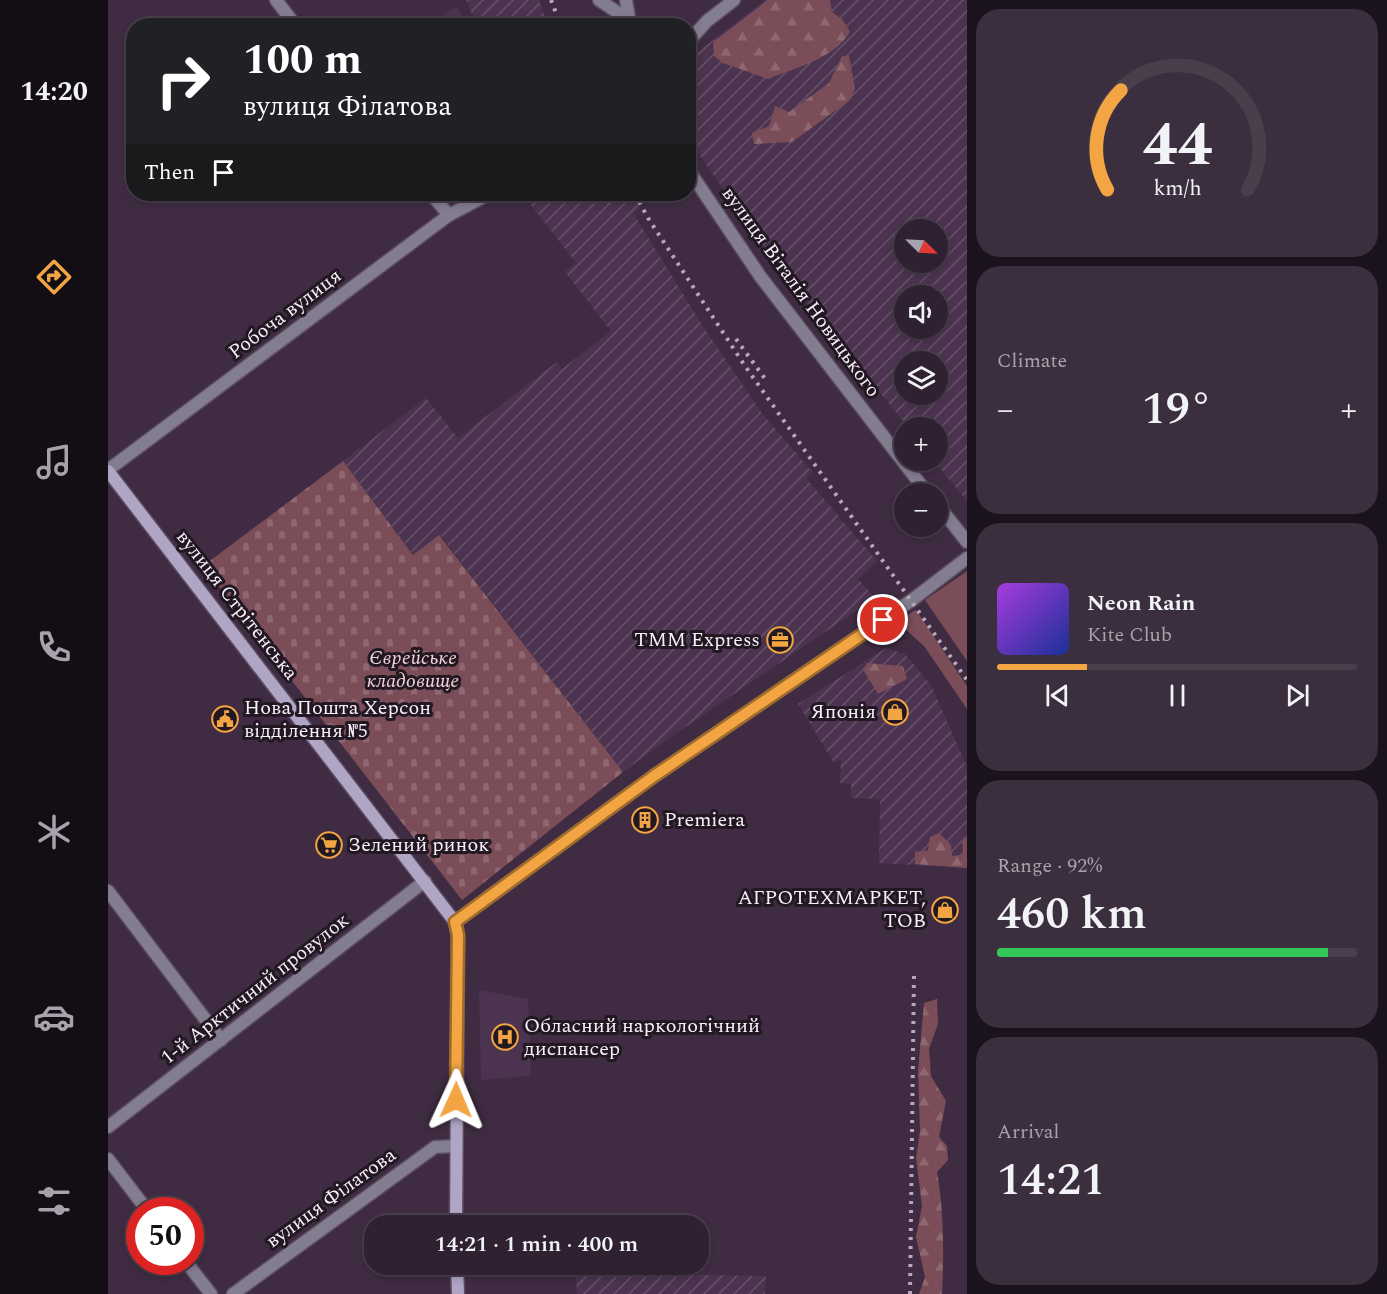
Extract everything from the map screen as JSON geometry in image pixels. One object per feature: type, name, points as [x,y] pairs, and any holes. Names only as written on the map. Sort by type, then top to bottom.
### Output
[{"type":"main road","name":"вулиця Стрітенська","points":[[108,471],[455,922]]},
{"type":"main road","points":[[455,922],[458,935],[456,1215]]},
{"type":"main road","points":[[457,1275],[458,1294]]},
{"type":"street","points":[[276,0],[290,18]]},
{"type":"street","points":[[599,0],[623,18]]},
{"type":"street","points":[[626,0],[629,18]]},
{"type":"street","points":[[696,33],[707,21],[734,0]]},
{"type":"street","name":"вулиця Віталія Новицького","points":[[696,181],[760,276],[920,483]]},
{"type":"street","points":[[437,201],[449,215]]},
{"type":"street","name":"Робоча вулиця","points":[[108,471],[449,215],[476,201]]},
{"type":"street","points":[[948,518],[967,542]]},
{"type":"street","points":[[455,922],[654,776],[912,600],[967,558]]},
{"type":"street","name":"1-й Арктичний провулок","points":[[108,1126],[425,881]]},
{"type":"street","points":[[108,891],[221,1040]]},
{"type":"street","name":"вулиця Філатова","points":[[233,1294],[435,1147],[456,1146]]},
{"type":"street","points":[[108,1159],[137,1197]]},
{"type":"street","points":[[196,1275],[211,1294]]},
{"type":"shaded area","points":[[466,0],[539,0],[545,18],[474,18]]},
{"type":"shaded area","points":[[765,0],[967,0],[967,501],[942,471],[948,471],[948,417],[900,417],[779,268],[696,150],[696,53]]},
{"type":"shaded area","points":[[457,6],[463,18],[438,18]]},
{"type":"shaded area","points":[[528,201],[636,201],[640,209],[633,213],[699,320],[761,412],[813,473],[806,478],[877,561],[858,579],[875,598],[623,772],[440,535],[414,555],[343,461],[426,398],[458,438],[557,362],[562,369],[611,331],[565,272],[576,263]]},
{"type":"shaded area","points":[[886,648],[905,654],[931,685],[967,767],[967,868],[879,863],[880,799],[851,798],[851,784],[840,783],[841,760],[834,763],[798,704]]},
{"type":"shaded area","name":"Обласний наркологічний диспансер","points":[[479,990],[528,999],[531,1076],[481,1080]]},
{"type":"shaded area","points":[[576,1275],[766,1276],[765,1294],[577,1294]]},
{"type":"green space","points":[[768,0],[830,0],[832,12],[842,19],[850,32],[843,41],[824,56],[768,79],[723,63],[714,56],[713,42]]},
{"type":"green space","points":[[842,56],[849,56],[855,89],[850,100],[792,142],[754,144],[752,133],[769,126],[775,106],[789,112],[829,83]]},
{"type":"green space","name":"Єврейське кладовище","points":[[343,461],[413,555],[439,535],[623,772],[462,900],[203,566]]},
{"type":"green space","points":[[967,571],[967,661],[925,600]]},
{"type":"green space","points":[[916,610],[967,686],[967,709],[924,646],[905,629],[907,617]]},
{"type":"green space","points":[[867,663],[903,666],[907,679],[878,694],[864,671]]},
{"type":"green space","points":[[939,833],[951,845],[952,856],[963,852],[962,839],[967,838],[967,868],[915,864],[915,852],[928,850],[930,837]]},
{"type":"green space","points":[[937,999],[938,1024],[929,1049],[931,1076],[946,1101],[939,1137],[947,1146],[948,1160],[937,1172],[943,1233],[942,1294],[919,1294],[925,1277],[916,1237],[922,1206],[916,1158],[920,1131],[918,1071],[924,1003]]},
{"type":"railway","points":[[551,0],[558,18]]},
{"type":"railway","points":[[639,201],[743,363],[967,680]]},
{"type":"railway","points":[[736,339],[766,380]]},
{"type":"railway","points":[[910,1294],[914,974]]},
{"type":"place","name":"TMM Express","points":[[780,640]]},
{"type":"place","name":"Японія","points":[[895,712]]},
{"type":"place","name":"Нова Пошта Херсон відділення №5","points":[[225,719]]},
{"type":"place","name":"Premiera","points":[[645,820]]},
{"type":"place","name":"Зелений ринок","points":[[329,845]]},
{"type":"place","name":"АГРОТЕХМАРКЕТ, ТОВ","points":[[945,910]]},
{"type":"place","name":"Обласний наркологічний диспансер","points":[[505,1037]]},
{"type":"route","points":[[456,1100],[458,935],[455,922],[654,776],[883,620]]}]
